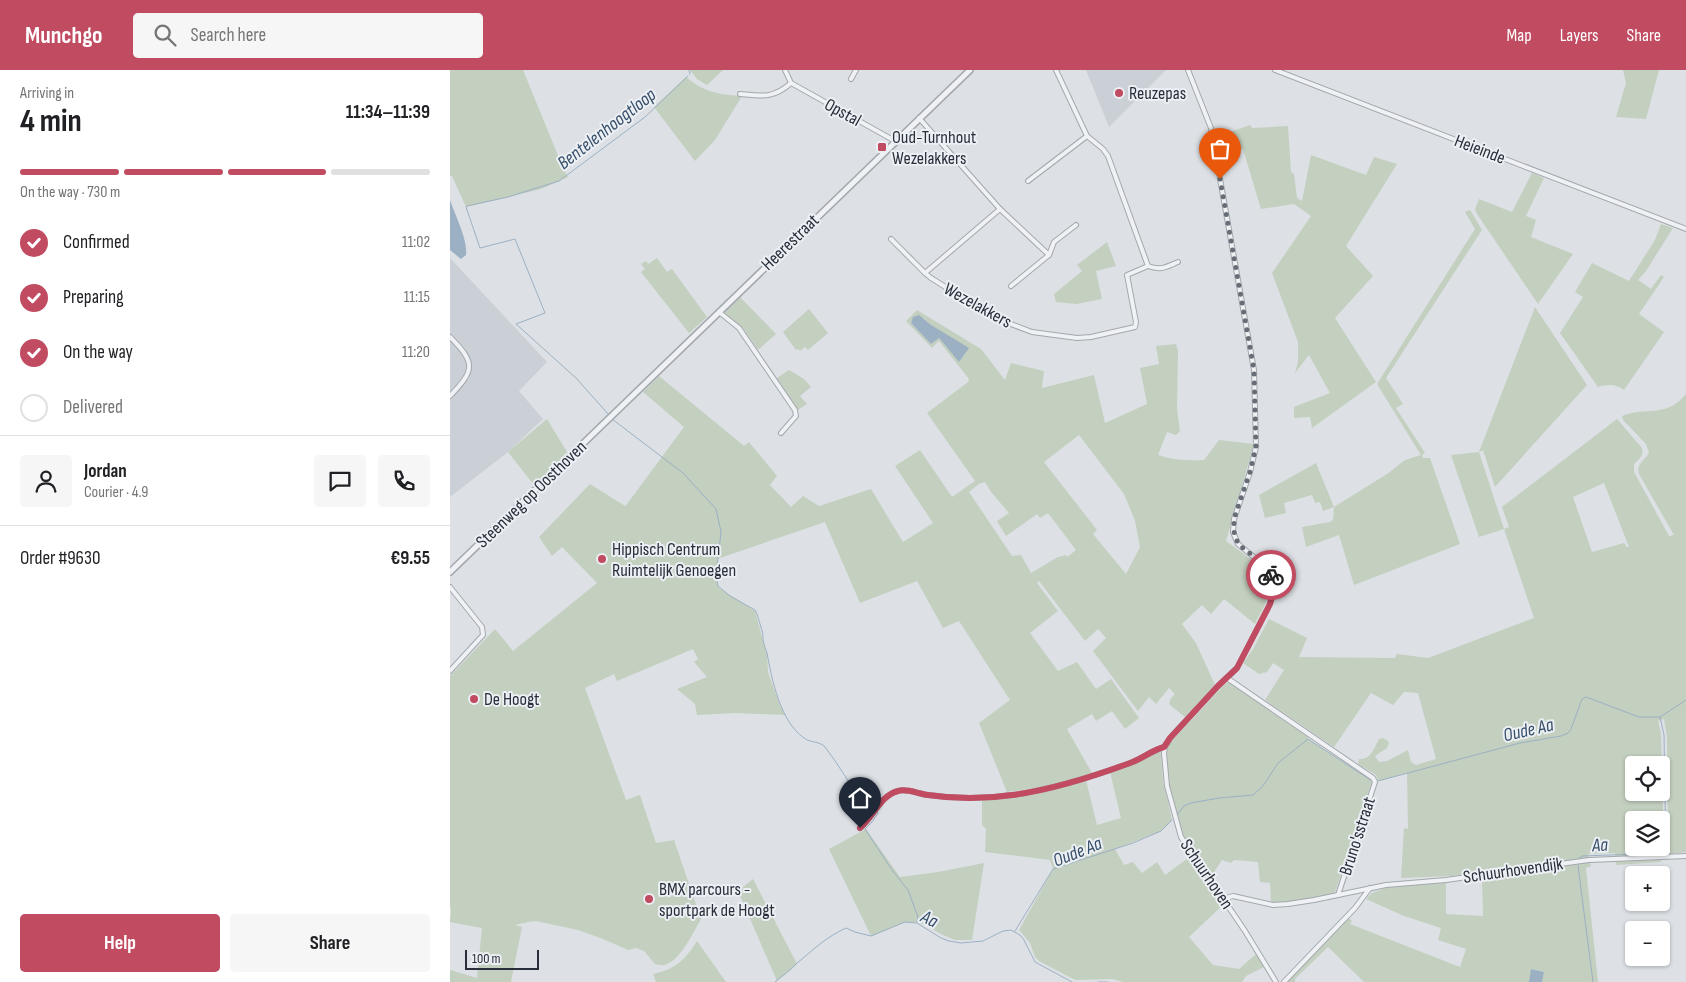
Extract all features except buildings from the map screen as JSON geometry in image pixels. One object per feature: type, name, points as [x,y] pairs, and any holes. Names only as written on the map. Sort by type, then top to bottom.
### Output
[{"type":"street","points":[[740,94],[772,95],[779,92],[791,82],[786,70]]},
{"type":"street","points":[[851,79],[856,70]]},
{"type":"street","name":"Heerestraat","points":[[612,415],[970,70]]},
{"type":"street","points":[[1056,70],[1087,136],[1104,150],[1108,156],[1148,266]]},
{"type":"street","points":[[860,828],[886,797],[898,791],[904,790],[927,795],[992,798],[1012,795],[1055,787],[1132,763],[1164,747],[1218,686],[1237,668],[1270,604],[1274,589],[1272,577],[1266,566],[1238,544],[1234,532],[1234,519],[1250,472],[1256,447],[1254,370],[1211,128],[1188,70]]},
{"type":"street","name":"Heieinde","points":[[1274,70],[1686,228]]},
{"type":"street","name":"Opstal","points":[[791,82],[895,141]]},
{"type":"street","points":[[919,118],[1000,209],[1048,255]]},
{"type":"street","points":[[1028,181],[1087,136]]},
{"type":"street","name":"Wezelakkers","points":[[926,273],[1000,209]]},
{"type":"street","name":"Wezelakkers","points":[[1011,286],[1048,255],[1054,242],[1076,226]]},
{"type":"street","name":"Wezelakkers","points":[[891,239],[931,278],[996,318],[1032,332],[1077,338],[1091,337],[1134,327],[1136,322],[1127,274],[1148,266],[1156,269],[1178,262]]},
{"type":"street","points":[[719,312],[739,328],[795,410],[796,416],[781,433]]},
{"type":"street","points":[[450,337],[466,355],[469,367],[466,380],[450,396]]},
{"type":"street","name":"Steenweg op Oosthoven","points":[[450,572],[612,415]]},
{"type":"street","points":[[450,587],[482,627],[483,635],[450,671]]},
{"type":"street","name":"Bruno'sstraat","points":[[1223,899],[1233,896],[1274,905],[1338,895],[1375,782],[1373,778],[1227,678]]},
{"type":"street","name":"Schuurhoven","points":[[1164,747],[1166,786],[1181,837],[1246,931],[1276,982]]},
{"type":"street","name":"Schuurhovendijk","points":[[1338,895],[1401,883],[1455,878],[1589,860],[1686,856]]},
{"type":"street","points":[[1284,982],[1355,908],[1370,888]]},
{"type":"shaded area","name":"Reuzepas","points":[[1086,70],[1166,70],[1109,127]]},
{"type":"shaded area","points":[[450,258],[547,362],[519,391],[543,419],[508,452],[450,497]]},
{"type":"green space","points":[[450,70],[523,70],[568,177],[541,189],[466,207],[452,176],[450,176]]},
{"type":"green space","points":[[690,70],[723,70],[707,85],[697,79]]},
{"type":"green space","points":[[1623,70],[1659,70],[1646,119],[1616,117],[1626,83]]},
{"type":"green space","points":[[686,77],[706,90],[742,96],[715,140],[695,161],[654,107]]},
{"type":"green space","points":[[1250,125],[1252,128],[1288,126],[1291,172],[1294,174],[1297,198],[1302,201],[1311,155],[1366,175],[1374,157],[1397,164],[1346,246],[1373,276],[1335,318],[1376,382],[1312,428],[1310,417],[1294,418],[1294,407],[1330,393],[1309,355],[1295,373],[1298,362],[1298,342],[1272,273],[1311,216],[1294,204],[1261,209],[1243,149],[1219,153],[1216,137]]},
{"type":"green space","points":[[1532,173],[1544,178],[1526,216],[1536,220],[1531,237],[1573,254],[1538,304],[1475,209],[1479,199],[1512,212]]},
{"type":"green space","points":[[1470,210],[1482,230],[1386,378],[1403,404],[1396,408],[1425,453],[1422,455],[1423,458],[1430,458],[1460,544],[1354,585],[1339,535],[1306,547],[1302,527],[1330,522],[1333,520],[1334,507],[1387,474],[1405,460],[1421,455],[1377,384],[1475,229],[1465,212]]},
{"type":"green space","points":[[1661,224],[1673,228],[1646,271],[1638,280],[1651,289],[1661,275],[1664,277],[1639,314],[1664,332],[1624,390],[1612,385],[1598,387],[1560,333],[1583,297],[1575,292],[1592,263],[1629,281],[1655,240]]},
{"type":"green space","points":[[1107,242],[1116,266],[1096,271],[1102,299],[1076,304],[1056,302],[1054,294],[1082,271],[1077,265]]},
{"type":"green space","points":[[657,258],[667,272],[672,269],[707,317],[689,333],[641,272],[645,269],[641,264],[646,261],[648,264]]},
{"type":"green space","points":[[740,297],[776,334],[758,350],[743,328],[725,314]]},
{"type":"green space","points":[[1535,307],[1587,385],[1495,487],[1483,450],[1479,452]]},
{"type":"green space","points":[[809,309],[828,333],[808,350],[805,347],[800,351],[796,350],[783,332]]},
{"type":"green space","points":[[917,310],[981,349],[1005,380],[1011,363],[1044,371],[1042,388],[1094,375],[1105,423],[1147,404],[1140,368],[1159,364],[1156,346],[1176,344],[1178,351],[1177,409],[1180,431],[1176,435],[1167,432],[1158,455],[1181,460],[1204,460],[1219,440],[1254,444],[1226,541],[1256,564],[1262,571],[1269,587],[1266,603],[1255,624],[1224,599],[1211,614],[1202,605],[1182,624],[1196,643],[1215,685],[1185,717],[1169,704],[1175,694],[1169,688],[1156,704],[1149,697],[1138,711],[1093,651],[1106,638],[1098,629],[1085,641],[1039,581],[1037,583],[1058,611],[1030,633],[1058,671],[1077,662],[1096,689],[1111,679],[1139,718],[1125,729],[1112,711],[1096,721],[1092,714],[1067,729],[1092,773],[1049,786],[1007,792],[979,723],[1010,700],[959,621],[943,628],[917,581],[860,603],[825,522],[717,559],[717,581],[719,588],[755,611],[767,655],[768,672],[785,715],[735,713],[697,715],[695,704],[677,689],[707,677],[694,662],[698,659],[693,649],[617,681],[614,674],[585,688],[626,800],[640,795],[656,843],[674,840],[701,919],[687,944],[672,961],[666,965],[660,965],[655,964],[644,951],[636,948],[628,950],[578,930],[536,921],[528,922],[515,925],[522,927],[511,982],[450,982],[450,970],[477,978],[482,928],[450,922],[450,676],[495,629],[513,651],[597,583],[562,547],[552,556],[539,537],[590,484],[625,506],[627,504],[684,427],[643,392],[659,376],[744,446],[749,442],[777,476],[770,485],[791,507],[803,496],[819,506],[871,489],[903,542],[933,523],[895,466],[920,450],[952,497],[975,481],[927,413],[968,382],[969,379],[939,341],[932,348],[906,321]],"holes":[[[923,318],[931,325],[960,362],[939,338],[931,344],[910,322]],[[1079,435],[1124,494],[1135,521],[1140,547],[1126,574],[1093,534],[1097,530],[1044,462]],[[985,482],[1009,513],[997,521],[1006,536],[1037,514],[1040,518],[1048,513],[1076,550],[1067,557],[1066,555],[1058,557],[1031,573],[1021,555],[1012,556],[969,492]]]},
{"type":"green space","points":[[789,370],[804,379],[811,387],[800,396],[807,404],[798,410],[777,378]]},
{"type":"green space","points":[[1686,394],[1686,852],[1670,854],[1670,811],[1668,811],[1668,801],[1670,801],[1670,756],[1667,756],[1664,719],[1658,721],[1661,733],[1662,756],[1625,756],[1625,801],[1663,801],[1663,811],[1625,811],[1625,856],[1660,856],[1661,862],[1616,865],[1615,853],[1588,854],[1591,866],[1586,868],[1598,982],[1542,982],[1544,972],[1532,969],[1529,982],[1364,982],[1328,947],[1295,979],[1295,982],[1287,982],[1348,918],[1352,921],[1350,924],[1460,967],[1466,949],[1438,940],[1441,928],[1404,916],[1366,899],[1372,893],[1388,887],[1446,883],[1446,914],[1483,916],[1482,879],[1532,871],[1533,866],[1452,876],[1401,878],[1404,828],[1408,829],[1407,773],[1378,781],[1376,775],[1358,764],[1359,759],[1366,758],[1374,750],[1379,739],[1383,738],[1389,742],[1387,748],[1375,756],[1379,762],[1387,761],[1408,750],[1411,762],[1416,765],[1436,759],[1418,693],[1404,692],[1393,705],[1371,693],[1334,747],[1265,700],[1284,670],[1273,663],[1267,672],[1259,674],[1243,663],[1269,619],[1307,638],[1299,657],[1395,658],[1397,654],[1428,658],[1534,618],[1504,529],[1509,527],[1502,507],[1617,419],[1642,448],[1642,455],[1634,464],[1634,472],[1669,536],[1674,535],[1638,471],[1649,453],[1646,444],[1623,420],[1622,416],[1671,407]],"holes":[[[1604,483],[1629,547],[1624,543],[1592,552],[1573,497]]]},
{"type":"green space","points":[[547,419],[567,452],[534,485],[508,452]]},
{"type":"green space","points":[[1479,452],[1504,529],[1479,537],[1451,455]]},
{"type":"green space","points":[[1316,463],[1334,507],[1323,511],[1320,502],[1315,503],[1312,495],[1284,503],[1286,513],[1265,518],[1259,495]]},
{"type":"green space","points":[[1230,682],[1308,736],[1308,739],[1372,781],[1333,894],[1294,902],[1271,902],[1270,883],[1260,882],[1258,862],[1234,860],[1231,863],[1222,860],[1211,877],[1188,846],[1176,814],[1171,790],[1167,766],[1168,745],[1225,684]]},
{"type":"green space","points":[[1158,751],[1161,753],[1163,781],[1172,820],[1161,831],[1115,849],[1124,865],[1133,862],[1142,873],[1157,862],[1165,875],[1191,856],[1225,903],[1189,937],[1213,965],[1239,969],[1256,954],[1264,967],[1246,976],[1242,982],[1123,982],[1112,979],[1076,980],[1071,978],[1039,961],[1035,957],[1030,943],[1019,930],[1053,869],[1050,860],[985,852],[986,829],[982,825],[982,800],[1021,795],[1086,780],[1097,825],[1121,818],[1110,772],[1132,765]]},
{"type":"green space","points":[[866,829],[900,877],[984,863],[972,940],[955,940],[919,922],[905,922],[871,936],[829,849]]},
{"type":"green space","points":[[753,879],[797,964],[777,981],[738,891]]},
{"type":"green space","points":[[697,941],[726,982],[656,982],[653,974],[679,963]]},
{"type":"water","points":[[450,200],[465,242],[466,255],[461,259],[450,250]]},
{"type":"water","points":[[919,315],[931,325],[969,348],[959,362],[939,338],[931,344],[911,323],[913,317]]},
{"type":"water","points":[[1531,969],[1544,972],[1542,982],[1529,982]]},
{"type":"waterway","name":"Bentelenhoogtloop","points":[[689,70],[690,74]]},
{"type":"waterway","name":"Bentelenhoogtloop","points":[[609,415],[576,378],[516,324],[545,313],[515,239],[480,248],[466,207],[508,197],[559,181],[645,117],[688,76]]},
{"type":"waterway","name":"Bentelenhoogtloop","points":[[612,419],[683,473],[716,509],[721,532],[716,576],[718,586],[730,596],[755,610],[763,634],[763,641],[778,699],[783,711],[796,731],[804,738],[825,747],[864,804],[874,810]]},
{"type":"waterway","name":"Oude Aa","points":[[1378,781],[1520,743],[1561,736],[1568,733],[1571,729],[1582,699],[1586,697],[1639,717],[1660,717]]},
{"type":"waterway","name":"Aa","points":[[1579,858],[1582,856],[1666,853],[1664,735],[1660,717],[1686,700]]},
{"type":"waterway","name":"Oude Aa","points":[[1177,815],[1184,806],[1191,803],[1253,795],[1263,786],[1278,763],[1308,739],[1372,781]]},
{"type":"waterway","name":"Bentelenhoogtloop","points":[[877,812],[872,822],[865,829],[892,870],[908,890],[918,917],[917,922]]},
{"type":"waterway","name":"Oude Aa","points":[[1015,931],[1053,869],[1133,843],[1161,831],[1172,820]]},
{"type":"waterway","name":"Aa","points":[[1578,866],[1593,982]]},
{"type":"waterway","name":"Aa","points":[[775,982],[820,944],[846,928],[871,936],[905,922],[917,923],[941,938],[961,943],[983,941],[1003,931],[1011,930],[1020,935],[1024,940],[1035,962],[1072,982]]},
{"type":"waterway","name":"Aa","points":[[1098,982],[1108,982]]},
{"type":"way so far","points":[[1220,179],[1254,370],[1256,447],[1250,472],[1234,519],[1234,532],[1238,544],[1266,566],[1271,575]]},
{"type":"place","name":"Reuzepas","points":[[1119,93]]},
{"type":"place","name":"Oud-Turnhout Wezelakkers","points":[[882,147]]},
{"type":"place","name":"Hippisch Centrum Ruimtelijk Genoegen","points":[[602,559]]},
{"type":"place","name":"De Hoogt","points":[[474,699]]},
{"type":"place","name":"BMX parcours - sportpark de Hoogt","points":[[649,899]]},
{"type":"route","points":[[860,828],[886,797],[898,791],[904,790],[927,795],[975,798],[1012,795],[1055,787],[1132,763],[1164,747],[1218,686],[1237,668],[1270,604],[1274,589],[1271,575]]}]
